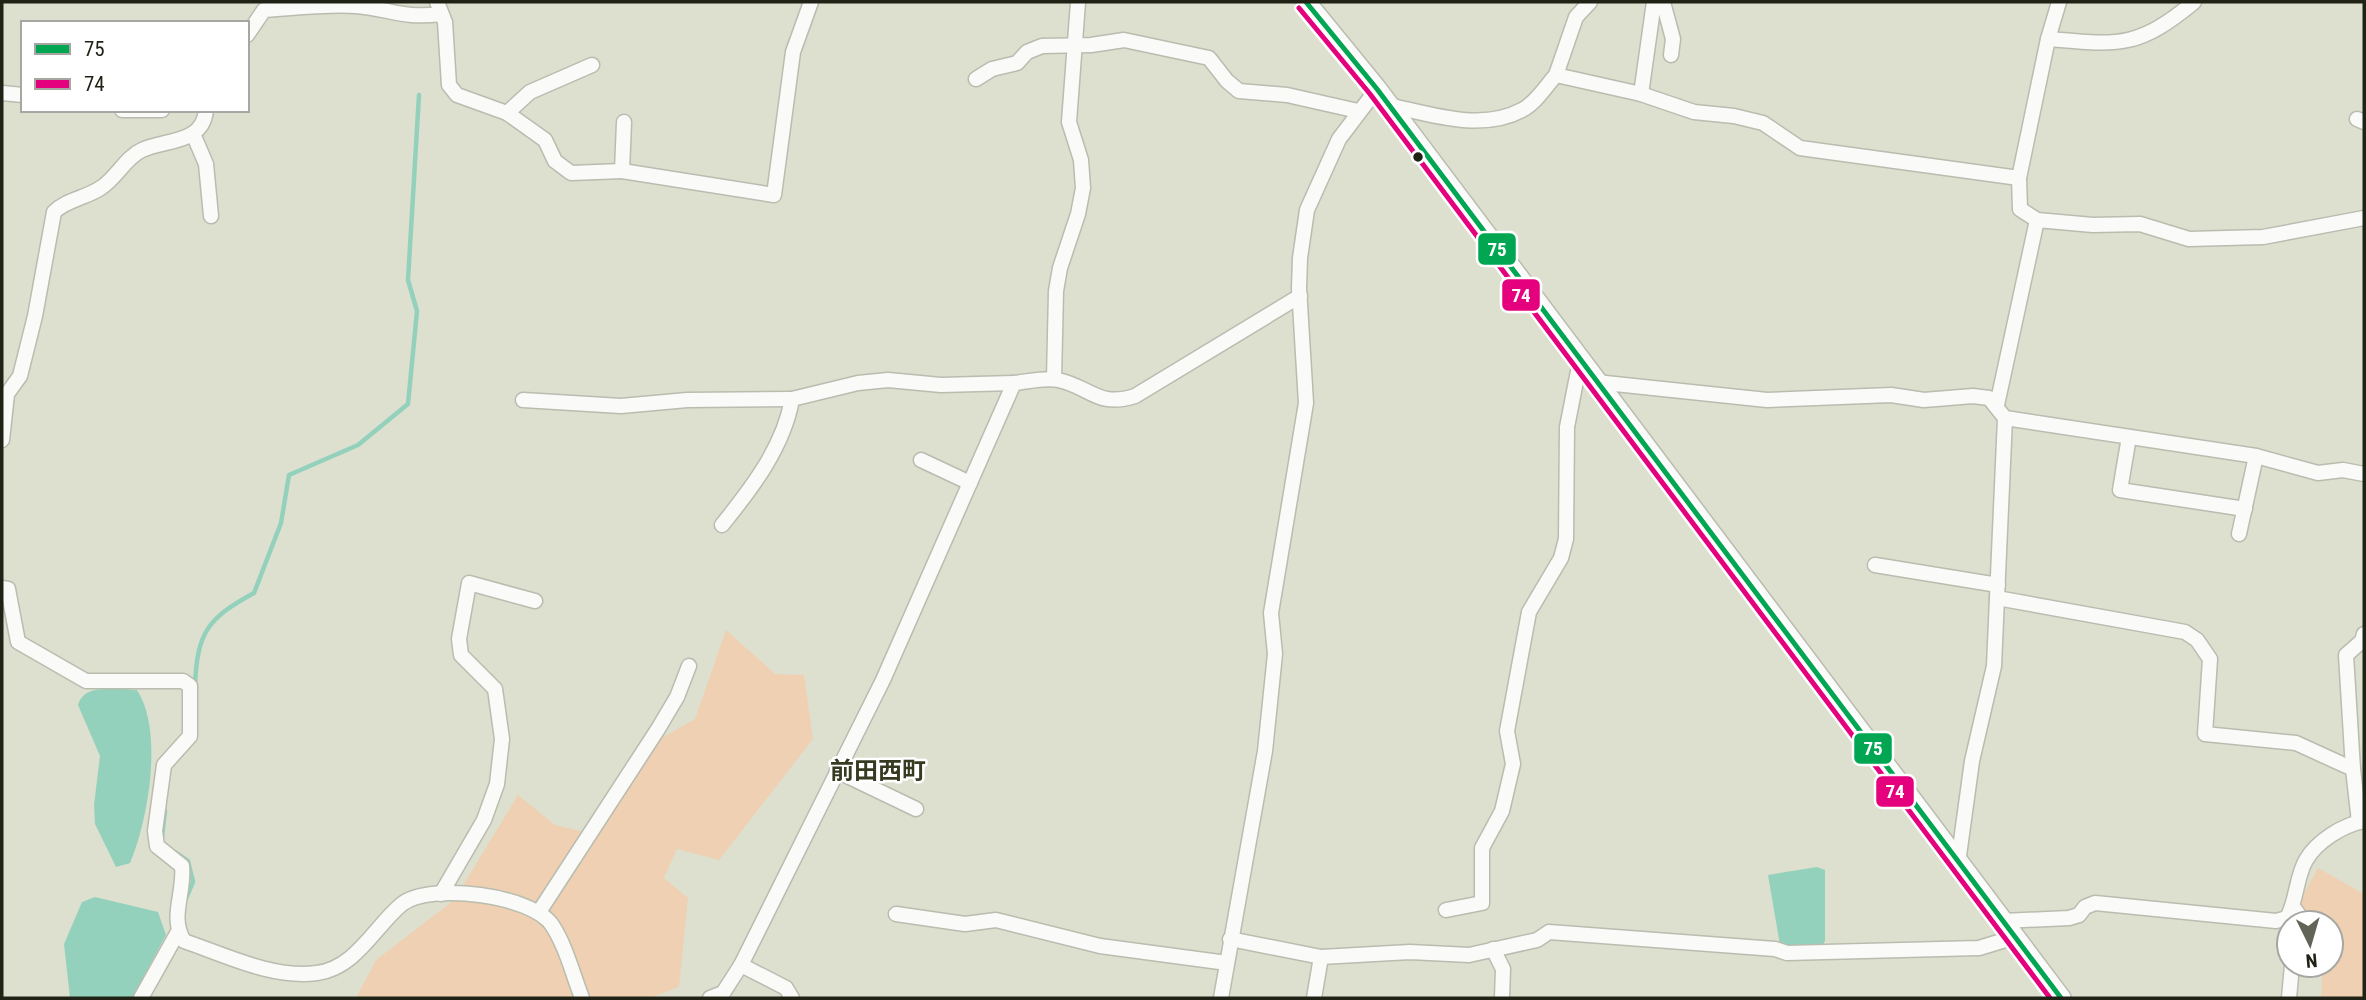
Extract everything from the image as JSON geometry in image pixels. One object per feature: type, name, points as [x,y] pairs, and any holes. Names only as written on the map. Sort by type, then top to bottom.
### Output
[{"type":"main road","points":[[1306,2],[1383,98],[2061,998]]},
{"type":"street","points":[[248,34],[264,10],[344,5],[370,7],[415,17],[439,8],[445,22],[453,90],[507,113],[545,139],[555,161],[570,173],[622,171],[774,195],[793,52],[811,2]]},
{"type":"street","points":[[1054,379],[1056,291],[1083,188],[1081,160],[1069,122],[1078,2]]},
{"type":"street","points":[[976,79],[992,69],[1017,62],[1027,52],[1042,46],[1074,46],[1124,40],[1209,58],[1227,81],[1239,90],[1360,107],[1383,98],[1458,121],[1489,119],[1522,110],[1556,75],[1576,17],[1590,2]]},
{"type":"street","points":[[1641,94],[1654,2]]},
{"type":"street","points":[[1663,2],[1673,39],[1671,55]]},
{"type":"street","points":[[2059,2],[2048,39],[2019,178],[2021,209],[2037,220],[2093,225],[2140,224],[2189,239],[2263,237],[2364,219]]},
{"type":"street","points":[[2048,39],[2113,45],[2143,38],[2166,25],[2194,2]]},
{"type":"street","points":[[507,113],[530,92],[592,65]]},
{"type":"street","points":[[1556,75],[1641,94],[1695,112],[1734,116],[1763,123],[1800,148],[2019,178]]},
{"type":"street","points":[[2,93],[21,95]]},
{"type":"street","points":[[1221,998],[1265,751],[1275,654],[1272,613],[1306,404],[1300,258],[1307,210],[1325,165],[1360,107]]},
{"type":"street","points":[[622,171],[624,122]]},
{"type":"street","points":[[2,440],[7,394],[20,376],[38,304],[54,212],[61,205],[99,190],[140,150],[199,126],[211,216]]},
{"type":"street","points":[[1997,405],[2037,220]]},
{"type":"street","points":[[523,400],[621,405],[687,400],[792,399],[858,383],[888,380],[941,385],[1054,379],[1073,384],[1098,399],[1121,400],[1135,396],[1300,296]]},
{"type":"street","points":[[1446,910],[1482,904],[1482,848],[1502,811],[1513,764],[1507,731],[1529,612],[1561,558],[1566,539],[1567,427],[1580,361]]},
{"type":"street","points":[[1596,382],[1767,400],[1891,395],[1924,400],[1973,396],[1989,398],[1997,405],[2006,418],[1994,666],[1972,761],[1958,863]]},
{"type":"street","points":[[710,998],[723,993],[741,965],[883,680],[1014,383]]},
{"type":"street","points":[[722,525],[742,500],[787,426],[792,399]]},
{"type":"street","points":[[2006,418],[2256,456],[2318,473],[2343,470],[2364,474]]},
{"type":"street","points":[[2129,437],[2120,490],[2245,509]]},
{"type":"street","points":[[2239,534],[2256,456]]},
{"type":"street","points":[[921,460],[970,483]]},
{"type":"street","points":[[1875,565],[2185,632],[2197,640],[2210,659],[2205,734],[2296,743],[2356,759]]},
{"type":"street","points":[[442,894],[484,820],[497,784],[502,739],[495,689],[461,655],[459,639],[469,583],[535,601]]},
{"type":"street","points":[[2,588],[8,589],[18,642],[86,681],[183,681],[190,686],[190,736],[164,765],[155,831],[157,846],[181,866],[184,884],[178,921],[141,998]]},
{"type":"street","points":[[2003,921],[2069,918],[2080,915],[2085,907],[2095,903],[2276,921],[2287,918],[2293,907],[2306,861],[2327,837],[2362,822],[2346,655],[2362,641],[2364,634]]},
{"type":"street","points":[[539,912],[658,729],[677,697],[689,666]]},
{"type":"street","points":[[837,771],[916,809]]},
{"type":"street","points":[[178,921],[184,941],[272,971],[320,973],[343,963],[404,903],[442,894],[486,897],[539,912],[552,924],[582,998]]},
{"type":"street","points":[[896,914],[965,924],[996,920],[1100,946],[1227,963]]},
{"type":"street","points":[[1230,939],[1321,957],[1410,952],[1469,955],[1537,940],[1549,932],[1775,949],[1787,953],[1979,948],[2015,937]]},
{"type":"street","points":[[1493,949],[1503,969],[1502,998]]},
{"type":"street","points":[[1314,998],[1321,957]]},
{"type":"street","points":[[741,965],[786,988],[792,998]]},
{"type":"street","points":[[2289,998],[2291,979]]},
{"type":"shaded area","points":[[726,630],[775,674],[804,675],[813,739],[719,860],[677,849],[664,878],[688,898],[679,987],[649,998],[356,998],[376,960],[454,900],[518,795],[555,825],[597,835],[656,741],[695,719]]},
{"type":"shaded area","points":[[2318,868],[2364,894],[2364,998],[2321,998],[2322,979],[2345,979],[2345,909],[2295,909]]},
{"type":"water","points":[[111,688],[137,690],[150,728],[151,752],[147,801],[137,845],[130,863],[116,867],[95,824],[94,805],[100,756],[78,705],[87,693]]},
{"type":"water","points":[[1817,867],[1825,870],[1825,941],[1822,946],[1786,948],[1780,945],[1768,875]]},
{"type":"water","points":[[95,897],[158,912],[166,935],[132,998],[70,998],[64,944],[82,902]]},
{"type":"waterway","points":[[195,686],[199,652],[208,629],[226,610],[254,593],[281,523],[289,475],[358,445],[408,404],[417,311],[408,280],[419,95]]},
{"type":"waterway","points":[[162,837],[165,811]]},
{"type":"waterway","points":[[175,852],[188,861],[193,882],[185,901]]},
{"type":"transit line","name":"75","points":[[1306,2],[1377,89],[2061,998]]},
{"type":"transit line","name":"74","points":[[1299,8],[1370,94],[2050,998]]},
{"type":"district","name":"前田西町","points":[[878,771]]}]
